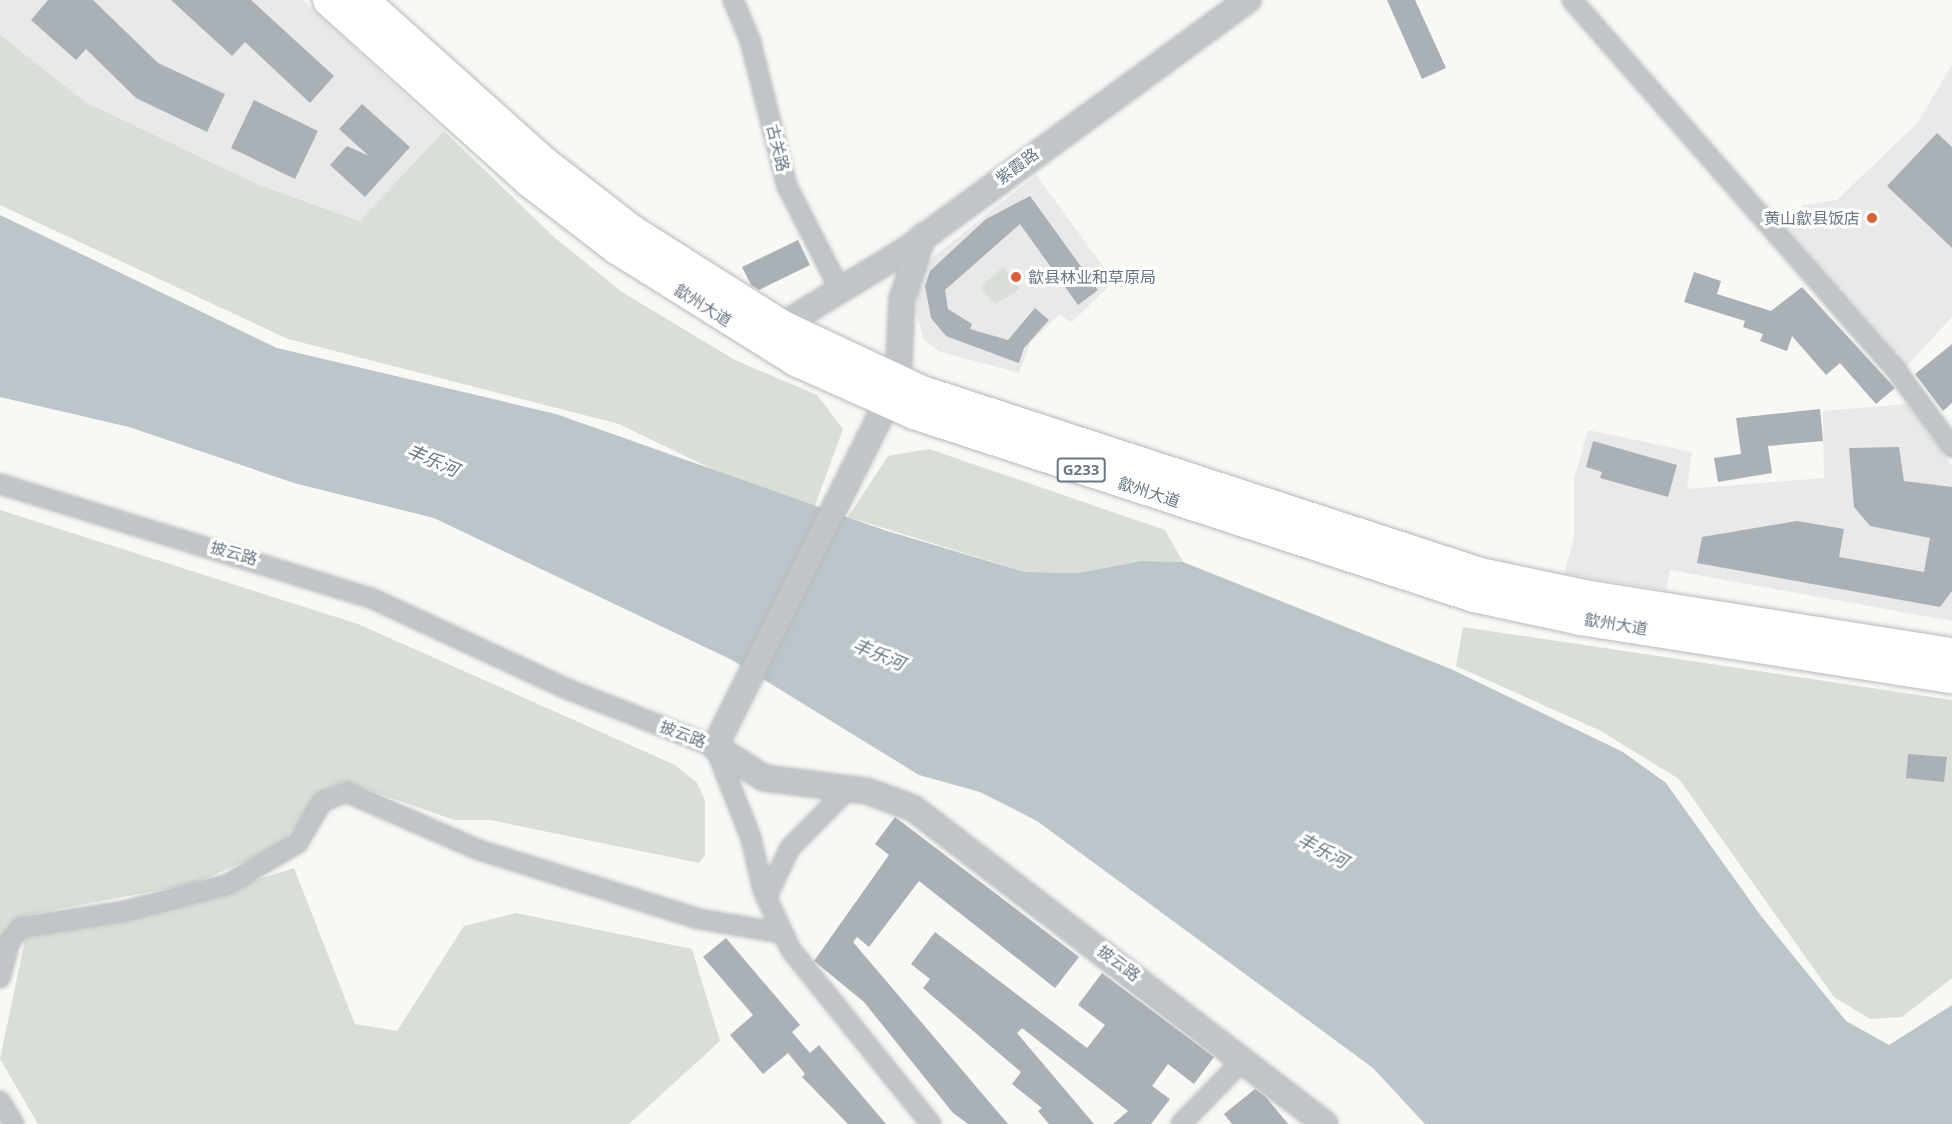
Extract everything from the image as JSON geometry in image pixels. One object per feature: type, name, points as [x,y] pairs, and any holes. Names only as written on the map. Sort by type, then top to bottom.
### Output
[{"type":"highway","name":"歙州大道","points":[[328,0],[530,181],[617,248],[751,336],[1122,484],[1474,596],[1580,619],[1952,676]]},
{"type":"highway","name":"歙州大道","points":[[362,0],[587,198],[675,261],[892,391],[1480,574],[1584,596],[1952,654]]},
{"type":"street","name":"古关路","points":[[733,0],[750,40],[787,186],[840,290]]},
{"type":"street","name":"紫霞路","points":[[781,326],[923,236],[1248,0]]},
{"type":"street","points":[[1572,0],[1898,373],[1952,447]]},
{"type":"street","points":[[923,236],[902,299],[892,391],[731,705],[715,747],[751,838],[766,898],[781,933],[802,967],[931,1124]]},
{"type":"street","name":"披云路","points":[[0,484],[371,598],[567,689],[715,747],[764,778],[849,788],[897,800],[929,817],[1325,1124]]},
{"type":"street","points":[[766,898],[790,848],[849,788]]},
{"type":"street","points":[[0,978],[10,941],[22,927],[125,910],[228,884],[298,843],[322,802],[346,792],[490,853],[699,919],[781,933]]},
{"type":"street","points":[[1180,1124],[1244,1059]]},
{"type":"street","points":[[0,1101],[14,1124]]},
{"type":"shaded area","points":[[0,0],[303,0],[444,131],[361,221],[259,185],[85,102],[7,44],[0,35]]},
{"type":"shaded area","points":[[0,35],[85,102],[259,185],[360,221],[444,131],[554,237],[622,292],[735,360],[817,395],[843,429],[811,517],[619,424],[288,339],[0,205]]},
{"type":"shaded area","name":"黄山歙县饭店","points":[[1952,65],[1952,317],[1902,371],[1781,230],[1803,205],[1837,200],[1918,122]]},
{"type":"shaded area","name":"歙县林业和草原局","points":[[1036,175],[1114,281],[1071,323],[1060,314],[1031,342],[1019,373],[941,352],[924,340],[916,312],[918,286],[928,261]]},
{"type":"shaded area","points":[[1003,267],[1020,289],[995,304],[980,288]]},
{"type":"shaded area","points":[[1907,404],[1952,466],[1952,621],[1670,570],[1666,590],[1564,574],[1574,538],[1574,479],[1588,430],[1692,452],[1687,489],[1824,478],[1823,411]]},
{"type":"shaded area","points":[[929,449],[1165,530],[1183,562],[1141,561],[1078,573],[1025,572],[848,517],[888,456]]},
{"type":"shaded area","points":[[0,510],[358,624],[675,765],[697,783],[705,800],[705,855],[699,863],[490,820],[454,820],[343,781],[326,789],[279,847],[192,884],[21,916],[15,922],[0,983]]},
{"type":"shaded area","points":[[1463,627],[1952,700],[1952,978],[1902,1017],[1870,1019],[1834,997],[1679,779],[1599,730],[1456,666]]},
{"type":"shaded area","points":[[294,868],[355,1024],[397,1031],[464,926],[516,913],[692,949],[720,1041],[629,1124],[38,1124],[0,1059],[25,940],[31,934],[179,904]]},
{"type":"water","name":"丰乐河","points":[[0,215],[277,348],[556,414],[884,530],[1025,572],[1078,573],[1141,561],[1183,562],[1451,669],[1623,752],[1666,783],[1761,916],[1846,1021],[1889,1045],[1952,1005],[1952,1124],[1425,1124],[1373,1068],[1037,821],[980,792],[919,775],[732,660],[434,518],[294,483],[129,427],[0,397]]},
{"type":"building","points":[[48,0],[93,0],[158,63],[225,94],[207,132],[136,98],[86,49],[76,60],[31,20]]},
{"type":"building","points":[[171,0],[251,0],[334,76],[310,103],[245,42],[232,56]]},
{"type":"building","points":[[1387,0],[1415,0],[1446,68],[1422,79]]},
{"type":"building","points":[[254,100],[318,131],[295,179],[231,148]]},
{"type":"building","points":[[362,104],[410,147],[365,197],[330,165],[347,146],[369,156],[339,129]]},
{"type":"building","points":[[1937,133],[1952,147],[1952,248],[1887,186]]},
{"type":"building","points":[[1030,196],[1098,290],[1078,305],[1020,224],[945,290],[948,309],[972,324],[970,329],[1008,340],[1035,308],[1049,320],[1024,348],[1019,363],[946,336],[931,318],[925,286],[930,271],[986,219]]},
{"type":"building","points":[[798,240],[810,265],[759,290],[751,285],[742,267]]},
{"type":"building","points":[[1694,272],[1721,281],[1717,294],[1771,311],[1802,287],[1895,388],[1876,404],[1840,363],[1826,375],[1792,336],[1787,351],[1760,341],[1763,334],[1743,327],[1745,321],[1684,302]]},
{"type":"building","points":[[1952,344],[1952,403],[1943,411],[1915,374]]},
{"type":"building","points":[[1820,409],[1823,441],[1768,446],[1772,473],[1718,482],[1714,458],[1741,454],[1736,418]]},
{"type":"building","points":[[1593,441],[1677,465],[1668,497],[1600,478],[1602,472],[1586,467]]},
{"type":"building","points":[[1899,447],[1904,481],[1952,487],[1952,591],[1940,607],[1697,563],[1702,537],[1797,521],[1844,529],[1839,557],[1924,572],[1930,538],[1870,526],[1854,507],[1849,448]]},
{"type":"building","points":[[1908,754],[1947,757],[1944,782],[1906,778]]},
{"type":"building","points":[[895,817],[1079,957],[1055,988],[919,881],[869,947],[857,937],[853,942],[1008,1124],[968,1124],[953,1113],[864,1002],[814,961],[889,855],[875,844]]},
{"type":"building","points":[[935,932],[1087,1048],[1105,1025],[1078,1005],[1102,973],[1214,1057],[1194,1084],[1168,1064],[1152,1086],[1170,1099],[1151,1124],[1113,1124],[1128,1111],[1022,1028],[1017,1033],[1094,1124],[1049,1124],[1038,1111],[1042,1108],[1012,1084],[1021,1072],[923,988],[930,979],[911,964]]},
{"type":"building","points":[[726,938],[800,1025],[792,1032],[810,1053],[819,1045],[886,1124],[848,1124],[802,1077],[805,1074],[788,1053],[763,1074],[730,1035],[753,1015],[703,957]]},
{"type":"building","points":[[1255,1089],[1265,1096],[1288,1124],[1232,1124],[1224,1114]]},
{"type":"place","name":"黄山歙县饭店","points":[[1872,218]]},
{"type":"place","name":"歙县林业和草原局","points":[[1016,277]]}]
